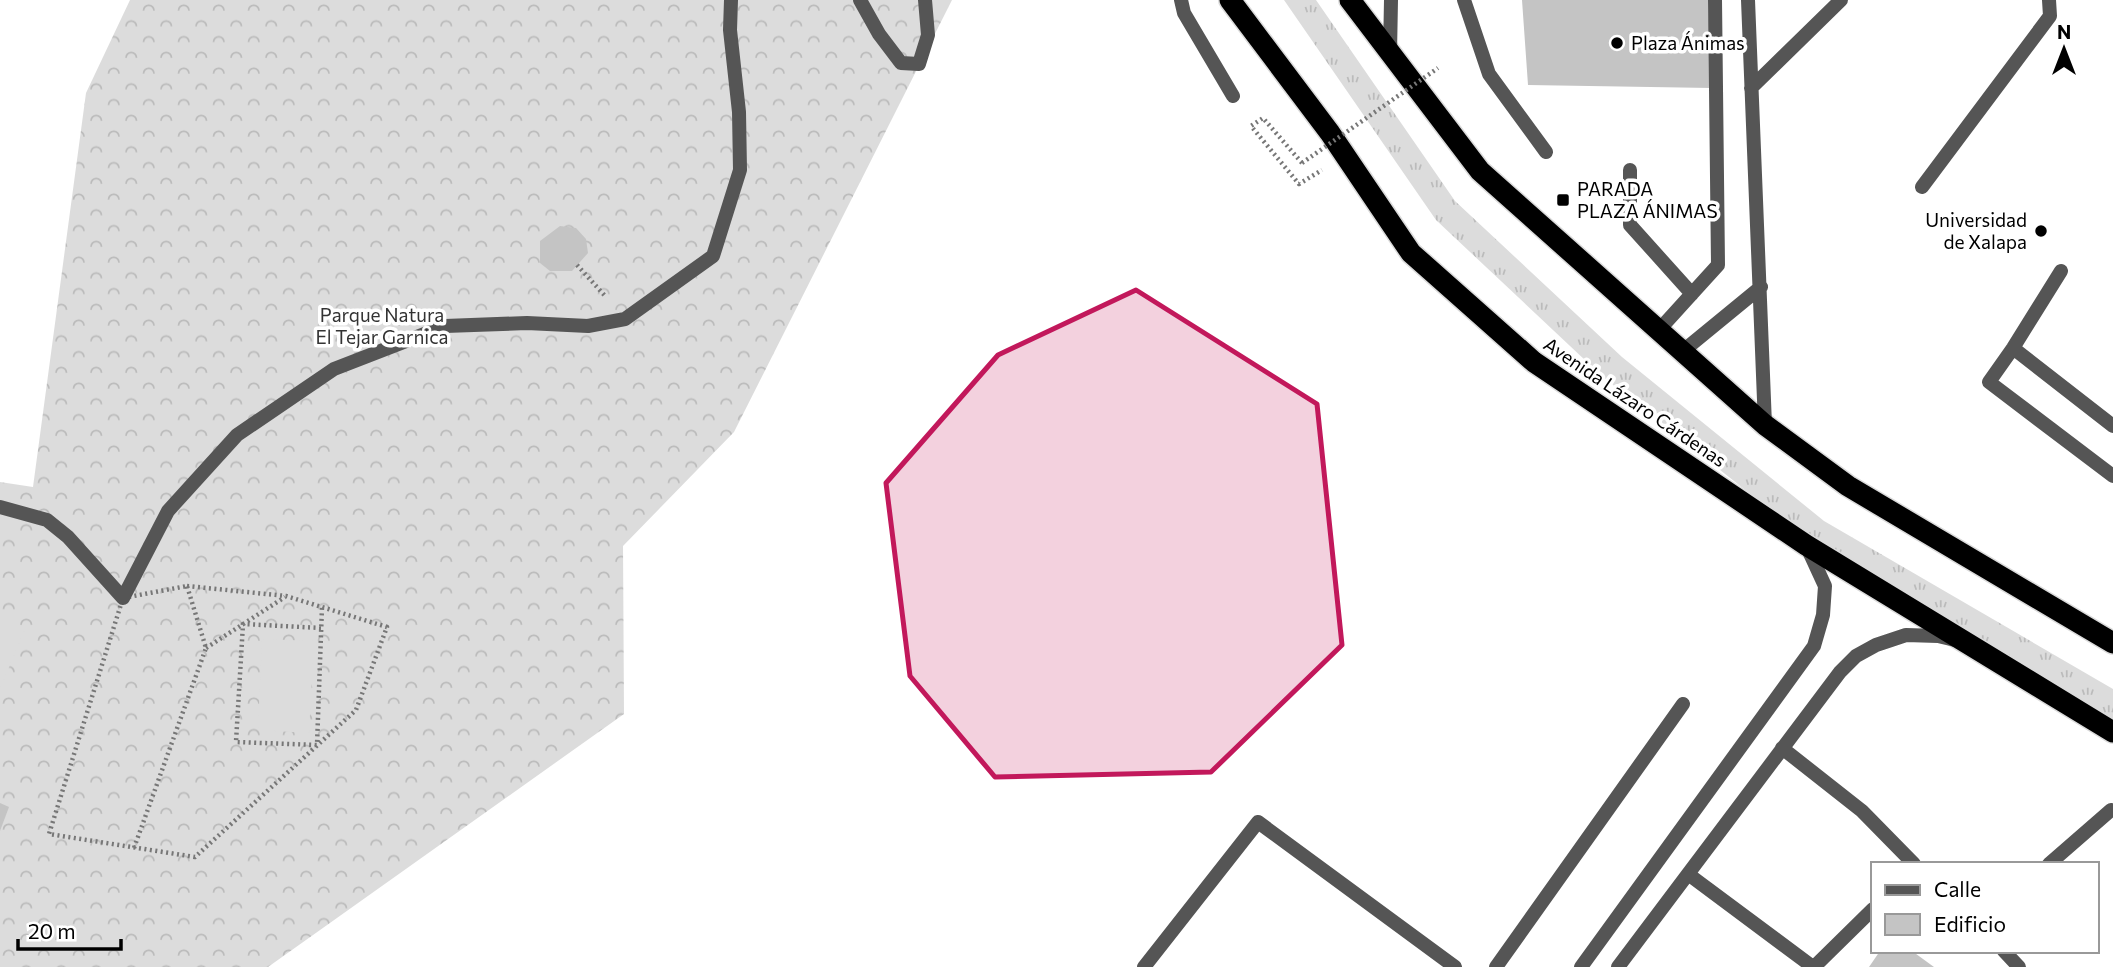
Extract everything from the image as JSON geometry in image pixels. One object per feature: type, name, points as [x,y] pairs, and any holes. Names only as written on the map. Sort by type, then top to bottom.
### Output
[{"type":"highway","name":"Avenida Lázaro Cárdenas","points":[[1230,0],[1330,133],[1411,253],[1534,362],[1807,545],[2113,733]]},
{"type":"highway","points":[[1350,0],[1480,171],[1765,425],[1848,485],[2113,643]]},
{"type":"street","points":[[0,507],[47,520],[68,537],[123,598],[168,511],[237,435],[334,369],[445,326],[527,323],[588,326],[625,319],[713,256],[740,170],[739,111],[730,30],[730,0]]},
{"type":"street","points":[[860,0],[879,34],[901,63],[919,64],[928,35],[925,0]]},
{"type":"street","points":[[1181,0],[1184,13],[1233,96]]},
{"type":"street","points":[[1390,53],[1391,0]]},
{"type":"street","points":[[1464,0],[1489,74],[1546,152]]},
{"type":"street","points":[[1659,330],[1718,265],[1714,0]]},
{"type":"street","points":[[1748,0],[1765,425]]},
{"type":"street","points":[[1751,88],[1841,0]]},
{"type":"street","points":[[1923,187],[2050,16],[2049,0]]},
{"type":"street","points":[[1630,170],[1630,225],[1692,294]]},
{"type":"street","points":[[2061,271],[1989,382],[2113,476]]},
{"type":"street","points":[[1683,351],[1760,287]]},
{"type":"street","points":[[2013,348],[2113,426]]},
{"type":"street","points":[[1581,967],[1814,646],[1823,615],[1825,586],[1807,545]]},
{"type":"street","points":[[1618,967],[1840,672],[1856,656],[1875,645],[1906,635],[1938,636],[1964,642]]},
{"type":"street","points":[[1496,967],[1683,704]]},
{"type":"street","points":[[1782,748],[1862,811],[1912,862]]},
{"type":"street","points":[[2051,862],[2111,810]]},
{"type":"street","points":[[1144,967],[1258,822],[1455,967]]},
{"type":"street","points":[[1688,874],[1813,967],[1871,911]]},
{"type":"street","points":[[2006,953],[2019,967]]},
{"type":"path","points":[[1299,184],[1251,126],[1263,118],[1302,163],[1438,68]]},
{"type":"path","points":[[578,265],[625,319]]},
{"type":"path","points":[[134,848],[206,648],[187,586]]},
{"type":"path","points":[[187,586],[286,596],[387,627],[356,710],[195,857],[49,834],[123,598],[187,586]]},
{"type":"path","points":[[206,648],[286,596]]},
{"type":"path","points":[[317,745],[322,607]]},
{"type":"path","points":[[243,624],[321,628]]},
{"type":"path","points":[[243,624],[236,742],[317,745]]},
{"type":"highlighted area","points":[[1136,290],[1317,404],[1342,645],[1211,772],[995,777],[910,676],[886,483],[998,355]]},
{"type":"green space","name":"Parque Natura El Tejar Garnica","points":[[130,0],[952,0],[734,432],[623,546],[624,714],[268,967],[0,967],[0,482],[33,487],[86,93]]},
{"type":"green space","points":[[1284,0],[1316,0],[1455,201],[1622,357],[1824,521],[2113,689],[2113,721],[1807,539],[1603,377],[1436,220]]},
{"type":"green space","points":[[0,619],[25,629],[0,689]]},
{"type":"green space","points":[[262,639],[314,641],[309,733],[258,730]]},
{"type":"building","name":"Plaza Ánimas","points":[[1522,0],[1708,0],[1712,88],[1528,85]]},
{"type":"building","points":[[560,226],[576,228],[586,239],[588,253],[572,271],[550,271],[540,263],[540,241]]},
{"type":"building","points":[[0,803],[9,807],[0,831]]},
{"type":"building","points":[[1879,953],[1915,953],[1934,967],[1869,967]]},
{"type":"place","name":"Plaza Ánimas","points":[[1617,43]]},
{"type":"place","name":"PARADA PLAZA ÁNIMAS","points":[[1563,200]]},
{"type":"place","name":"Universidad de Xalapa","points":[[2041,231]]}]
